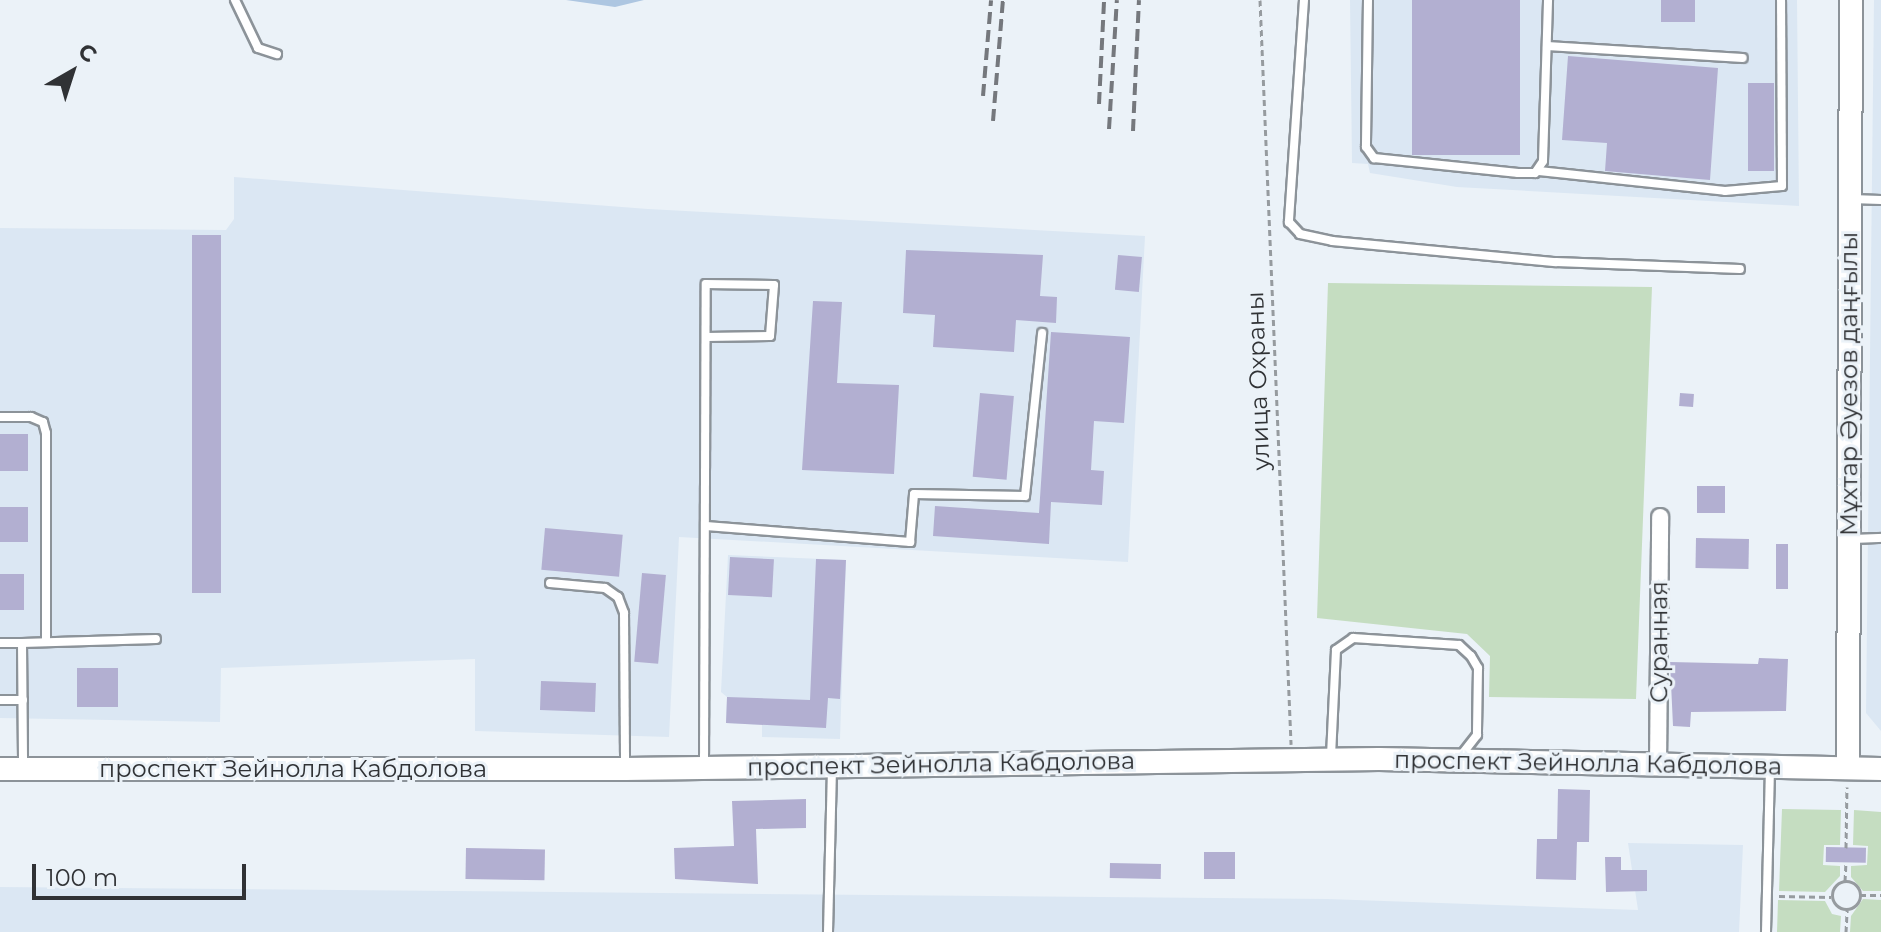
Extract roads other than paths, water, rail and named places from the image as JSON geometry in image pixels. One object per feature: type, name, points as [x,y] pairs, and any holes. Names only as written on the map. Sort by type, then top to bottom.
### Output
[{"type":"main road","name":"Мұхтар Әуезов даңғылы","points":[[1848,768],[1851,0]]},
{"type":"main road","name":"проспект Зейнолла Кабдолова","points":[[0,769],[625,769],[1331,760],[1881,769]]},
{"type":"street","name":"Суранная","points":[[1658,767],[1660,517]]},
{"type":"lane","points":[[235,0],[258,48],[277,54]]},
{"type":"lane","points":[[1304,0],[1289,222],[1300,234],[1332,241],[1556,262],[1740,269]]},
{"type":"lane","points":[[1368,0],[1366,147],[1374,158],[1539,171],[1715,190],[1782,186],[1781,0]]},
{"type":"lane","points":[[1539,171],[1548,0]]},
{"type":"lane","points":[[1547,46],[1743,58]]},
{"type":"lane","points":[[1850,199],[1881,200]]},
{"type":"lane","points":[[704,767],[706,284],[774,285],[770,336],[706,337]]},
{"type":"lane","points":[[706,526],[910,542],[914,494],[1025,496],[1042,333]]},
{"type":"lane","points":[[0,417],[31,417],[43,422],[46,433],[46,642]]},
{"type":"lane","points":[[1849,539],[1881,538]]},
{"type":"lane","points":[[550,583],[605,588],[618,597],[624,613],[625,769]]},
{"type":"lane","points":[[1331,760],[1336,650],[1353,638],[1459,645],[1471,656],[1478,668],[1477,735],[1458,761]]},
{"type":"lane","points":[[0,643],[156,639]]},
{"type":"lane","points":[[22,643],[23,769]]},
{"type":"lane","points":[[0,700],[23,700]]},
{"type":"lane","points":[[828,932],[832,766]]},
{"type":"lane","points":[[1766,932],[1771,767]]},
{"type":"water","points":[[566,0],[644,0],[615,7]]},
{"type":"railway","points":[[983,96],[991,0]]},
{"type":"railway","points":[[993,121],[1003,0]]},
{"type":"railway","points":[[1099,104],[1104,0]]},
{"type":"railway","points":[[1109,129],[1117,0]]},
{"type":"railway","points":[[1133,131],[1139,0]]}]
